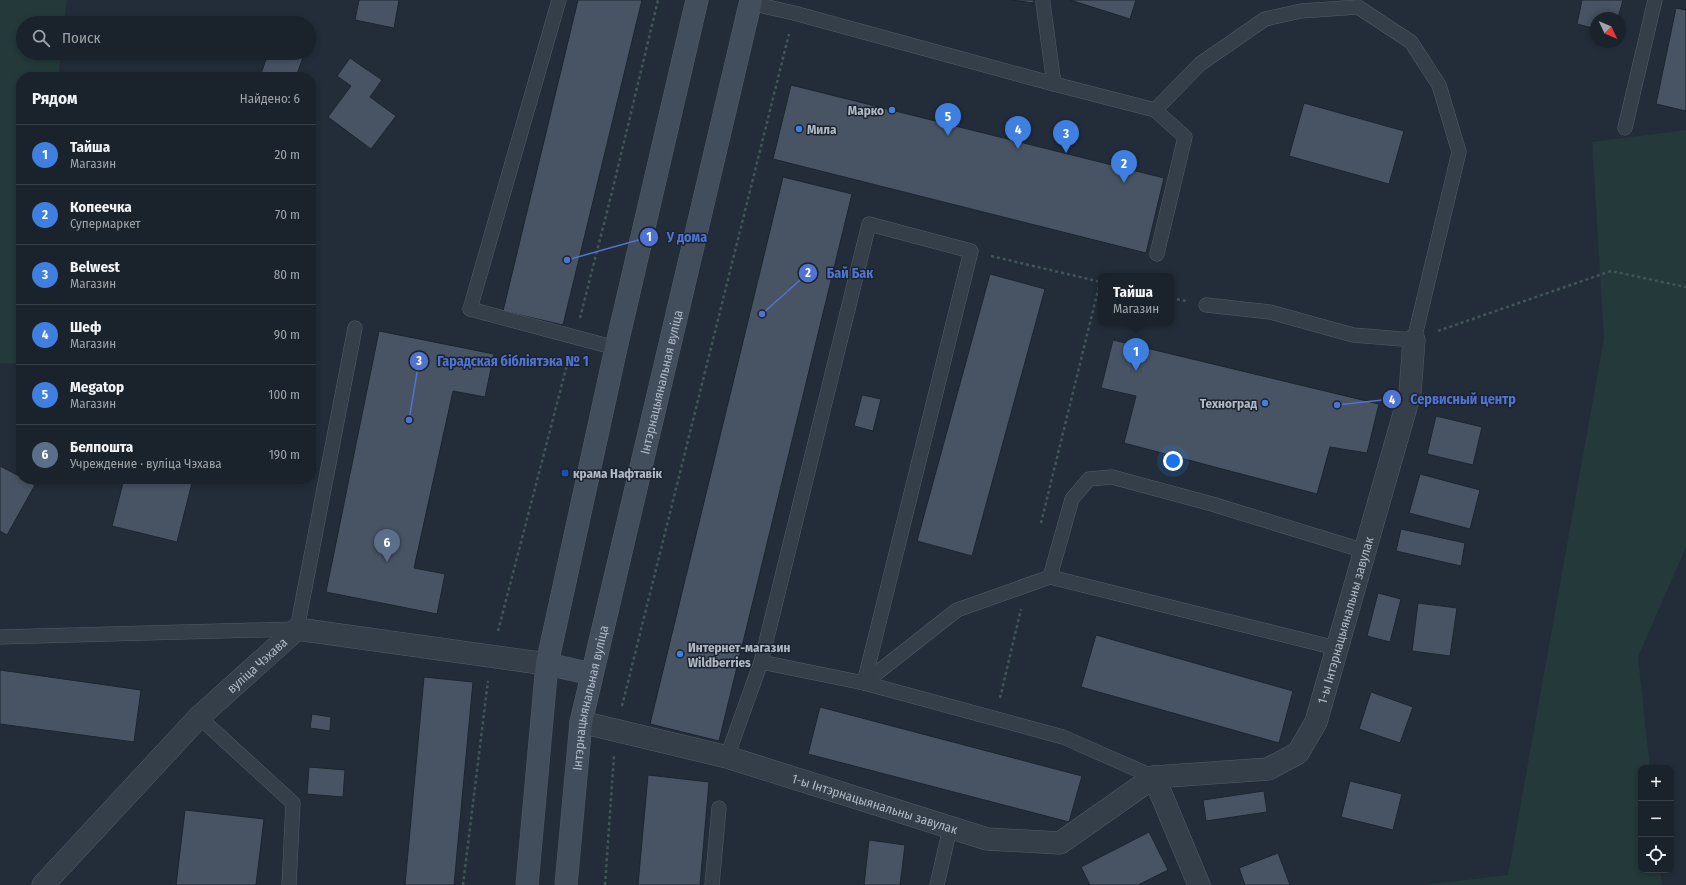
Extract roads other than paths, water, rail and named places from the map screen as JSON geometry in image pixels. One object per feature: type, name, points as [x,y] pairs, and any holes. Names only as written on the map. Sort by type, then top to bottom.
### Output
[{"type":"main road","points":[[526,885],[547,664],[616,348],[697,0]]},
{"type":"main road","name":"Інтэрнацыянальная вуліца","points":[[566,885],[580,722],[750,2]]},
{"type":"main road","points":[[547,664],[592,674]]},
{"type":"street","name":"1-ы Інтэрнацыянальны завулак","points":[[580,722],[727,757],[987,840],[1060,843],[1154,777],[1268,769],[1298,753],[1316,722],[1410,393],[1414,340]]},
{"type":"street","name":"вуліца Чэхава","points":[[43,885],[199,717],[297,629],[547,664]]},
{"type":"street","points":[[1154,777],[1199,885]]},
{"type":"lane","points":[[559,0],[470,309],[616,348]]},
{"type":"lane","points":[[1043,0],[1054,84]]},
{"type":"lane","points":[[1625,128],[1655,0]]},
{"type":"lane","points":[[750,2],[1155,110],[1185,138],[1157,254]]},
{"type":"lane","points":[[1155,110],[1200,64],[1265,19],[1301,11],[1358,7],[1411,42],[1439,85],[1459,152],[1414,340],[1353,334],[1270,312],[1206,305]]},
{"type":"lane","points":[[727,757],[761,662],[869,224],[971,251],[864,684]]},
{"type":"lane","points":[[0,637],[297,629],[355,328]]},
{"type":"lane","points":[[1050,577],[1072,500],[1089,479],[1112,477],[1212,504],[1365,551]]},
{"type":"lane","points":[[864,684],[957,610],[1050,577],[1336,648]]},
{"type":"lane","points":[[761,662],[864,684],[1063,737],[1154,777]]},
{"type":"lane","points":[[199,717],[293,803],[289,885]]},
{"type":"lane","points":[[712,885],[719,808]]},
{"type":"lane","points":[[937,885],[950,828]]},
{"type":"place","name":"Марко","points":[[892,110]]},
{"type":"place","name":"Мила","points":[[799,129]]},
{"type":"place","name":"Megatop","points":[[948,136]]},
{"type":"place","name":"Шеф","points":[[1018,149]]},
{"type":"place","name":"Belwest","points":[[1066,153]]},
{"type":"place","name":"Копеечка","points":[[1124,183]]},
{"type":"place","name":"У дома","points":[[567,260]]},
{"type":"place","name":"Бай Бак","points":[[762,314]]},
{"type":"place","name":"Тайша","points":[[1136,371]]},
{"type":"place","name":"Техноград","points":[[1265,403]]},
{"type":"place","name":"Сервисный центр","points":[[1337,405]]},
{"type":"place","name":"Гарадская бібліятэка № 1","points":[[409,420]]},
{"type":"place","name":"крама Нафтавік","points":[[565,473]]},
{"type":"place","name":"Белпошта","points":[[387,562]]},
{"type":"place","name":"Интернет-магазин Wildberries","points":[[680,654]]}]
